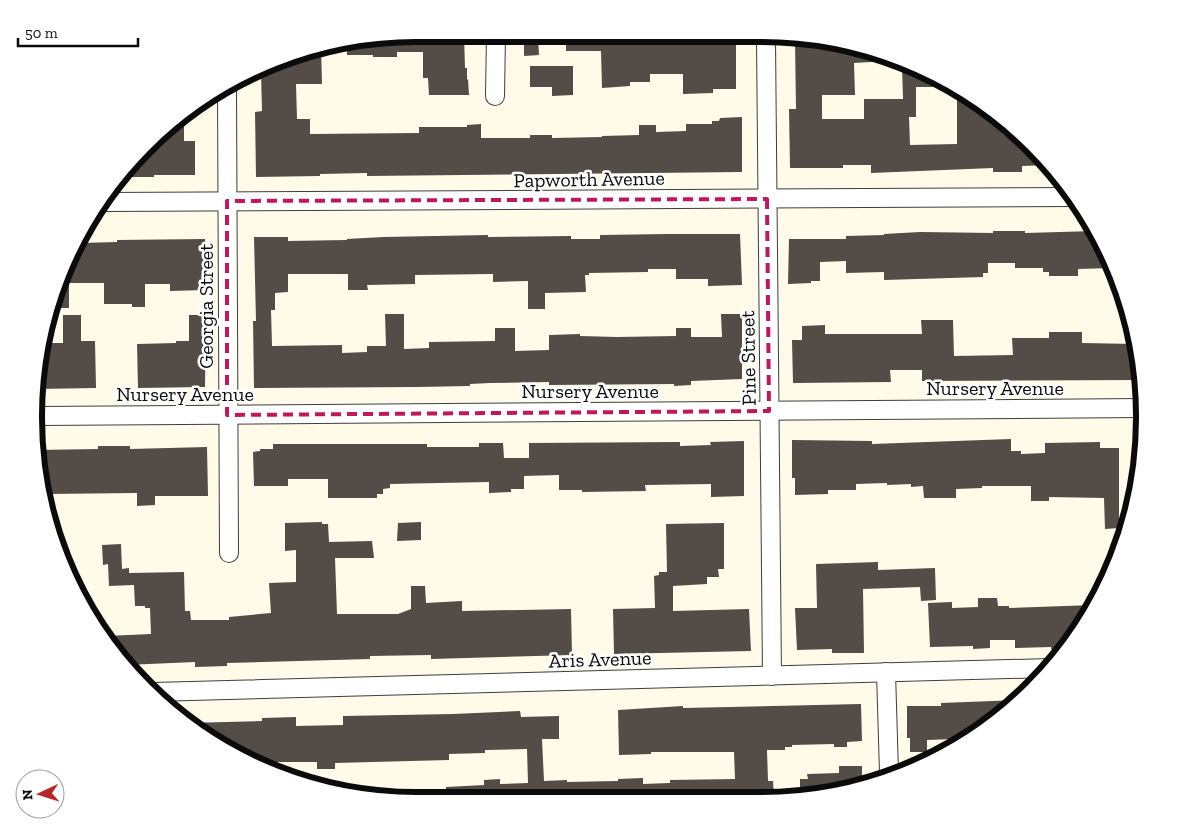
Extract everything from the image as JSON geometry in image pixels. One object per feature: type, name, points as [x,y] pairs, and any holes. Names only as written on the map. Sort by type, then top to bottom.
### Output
[{"type":"street","points":[[495,96],[496,42]]},
{"type":"street","name":"Pine Street","points":[[766,42],[772,676]]},
{"type":"street","name":"Georgia Street","points":[[227,95],[229,553]]},
{"type":"street","name":"Papworth Avenue","points":[[111,202],[1064,197]]},
{"type":"street","name":"Nursery Avenue","points":[[42,416],[1136,408]]},
{"type":"street","name":"Aris Avenue","points":[[162,692],[1039,668]]},
{"type":"street","points":[[886,672],[889,769]]},
{"type":"highlighted area","points":[[767,199],[769,411],[227,415],[227,201]]},
{"type":"building","points":[[464,42],[465,68],[467,68],[469,95],[429,95],[428,78],[423,78],[423,52],[397,52],[397,57],[347,55],[347,50],[393,43]]},
{"type":"building","points":[[524,42],[538,42],[539,55],[524,56]]},
{"type":"building","points":[[566,42],[736,42],[736,89],[713,89],[713,93],[683,94],[683,74],[650,74],[650,82],[630,82],[630,86],[602,88],[601,51],[566,51]]},
{"type":"building","points":[[795,44],[858,55],[879,62],[854,63],[855,95],[822,95],[822,119],[864,119],[864,99],[903,99],[902,70],[938,87],[916,87],[916,117],[909,117],[910,145],[957,144],[957,99],[1008,135],[1039,165],[1022,166],[1022,172],[993,172],[993,168],[871,173],[871,165],[843,165],[843,168],[790,168],[789,109],[796,109]]},
{"type":"building","points":[[321,55],[322,84],[296,84],[297,119],[310,119],[310,134],[419,133],[419,127],[467,127],[467,125],[481,124],[481,138],[530,138],[530,135],[552,135],[552,138],[602,137],[639,135],[639,125],[656,125],[656,132],[686,131],[686,124],[712,124],[712,121],[719,121],[720,118],[742,117],[742,172],[367,176],[367,173],[256,177],[255,112],[262,111],[261,77]]},
{"type":"building","points":[[530,66],[573,66],[573,95],[552,96],[552,87],[530,87]]},
{"type":"building","points":[[184,126],[184,141],[195,141],[195,175],[154,175],[154,177],[129,177],[170,135]]},
{"type":"building","points":[[993,231],[1025,231],[1025,233],[1086,231],[1104,268],[1078,269],[1078,276],[1049,276],[1049,272],[1043,272],[1043,268],[1015,268],[1015,263],[988,263],[988,273],[983,273],[983,277],[884,280],[884,272],[846,273],[846,261],[820,262],[820,281],[788,284],[789,239],[846,239],[846,236],[920,232],[993,233]]},
{"type":"building","points":[[740,234],[742,285],[708,286],[708,279],[676,279],[676,269],[648,269],[648,272],[589,273],[589,275],[585,275],[586,292],[545,293],[545,309],[528,309],[528,281],[493,282],[493,274],[415,275],[415,284],[367,285],[368,290],[348,290],[348,274],[288,274],[288,292],[275,293],[275,310],[271,310],[272,346],[342,345],[342,353],[367,352],[367,346],[386,346],[385,314],[404,314],[404,349],[429,348],[429,342],[495,341],[495,328],[515,328],[515,351],[549,350],[549,335],[676,336],[676,328],[691,328],[691,337],[722,337],[721,314],[742,314],[742,379],[691,381],[691,385],[674,386],[674,384],[549,385],[549,382],[470,384],[470,386],[254,388],[253,321],[256,321],[254,237],[288,237],[288,241],[488,235],[488,237],[571,236],[571,239],[600,239],[600,235]]},
{"type":"building","points":[[205,239],[205,290],[170,291],[170,284],[145,284],[145,307],[132,307],[132,304],[104,304],[104,283],[69,283],[69,308],[59,308],[71,274],[86,243],[117,242],[117,240]]},
{"type":"building","points":[[63,315],[81,315],[81,341],[95,341],[96,388],[43,389],[50,343],[63,343]]},
{"type":"building","points":[[189,315],[206,315],[205,387],[138,388],[137,344],[189,341]]},
{"type":"building","points":[[921,320],[953,320],[954,356],[1013,355],[1012,338],[1049,338],[1049,332],[1082,332],[1082,343],[1128,344],[1133,380],[922,381],[922,370],[890,370],[891,382],[793,383],[792,340],[802,340],[802,326],[825,325],[825,334],[922,334]]},
{"type":"building","points":[[1011,439],[1011,451],[1021,451],[1021,454],[1045,453],[1045,443],[1100,442],[1100,448],[1119,448],[1119,528],[1105,529],[1104,498],[1049,497],[1049,501],[1031,501],[1031,486],[982,486],[982,488],[956,489],[956,498],[924,498],[923,486],[911,487],[911,484],[887,485],[887,483],[856,484],[856,490],[828,490],[828,494],[795,495],[795,478],[792,478],[792,440],[872,441],[872,444]]},
{"type":"building","points":[[744,441],[744,496],[711,497],[711,484],[645,485],[646,491],[582,492],[582,490],[559,490],[559,475],[524,476],[524,489],[511,489],[511,492],[489,493],[489,482],[390,484],[390,488],[383,489],[383,494],[377,494],[377,498],[328,498],[328,479],[288,479],[288,486],[254,486],[253,452],[260,451],[260,449],[273,449],[273,444],[427,444],[427,447],[479,447],[479,443],[503,443],[504,458],[529,458],[529,443],[680,442],[680,446],[711,445],[710,442]]},
{"type":"building","points":[[98,446],[130,446],[130,449],[207,447],[208,496],[155,496],[155,505],[137,506],[137,493],[51,494],[44,450],[98,449]]},
{"type":"building","points":[[322,522],[322,524],[328,524],[329,542],[372,541],[374,558],[335,558],[337,614],[398,614],[411,609],[411,586],[425,586],[426,603],[462,601],[462,611],[571,609],[572,655],[431,659],[431,655],[370,656],[370,659],[227,663],[227,666],[195,667],[195,662],[135,664],[113,636],[151,634],[150,608],[135,606],[134,585],[109,586],[108,564],[103,565],[102,545],[121,544],[122,569],[129,568],[129,573],[184,572],[185,611],[190,611],[191,620],[229,620],[229,617],[271,613],[269,583],[296,582],[296,550],[285,551],[285,523]]},
{"type":"building","points":[[421,522],[421,540],[397,541],[398,523]]},
{"type":"building","points":[[724,523],[724,569],[718,569],[719,577],[707,577],[707,584],[673,586],[673,611],[749,609],[751,651],[614,654],[613,609],[655,608],[654,576],[659,575],[659,572],[667,572],[666,524]]},
{"type":"building","points":[[878,562],[878,570],[935,568],[936,600],[921,601],[920,587],[863,589],[864,653],[832,653],[832,649],[797,650],[795,608],[817,608],[816,564]]},
{"type":"building","points":[[978,598],[997,598],[998,606],[1009,606],[1009,608],[1084,605],[1055,649],[1051,649],[1051,647],[1015,648],[1015,640],[990,640],[990,648],[973,649],[973,646],[930,647],[928,603],[952,602],[952,608],[978,607]]},
{"type":"building","points":[[1006,700],[951,739],[927,740],[927,752],[910,752],[910,738],[907,738],[907,706],[941,706],[941,703]]},
{"type":"building","points":[[861,704],[862,741],[847,742],[847,747],[834,747],[834,744],[792,745],[792,747],[785,747],[785,750],[767,750],[768,781],[773,781],[774,791],[446,792],[446,787],[484,785],[484,780],[500,779],[500,784],[528,783],[527,749],[485,750],[485,753],[449,754],[449,760],[335,763],[335,769],[317,769],[317,762],[272,762],[251,753],[201,723],[262,721],[262,718],[296,717],[296,726],[343,725],[343,716],[520,711],[521,717],[559,716],[559,739],[542,739],[544,781],[618,781],[618,779],[643,778],[643,784],[670,783],[670,780],[735,779],[734,752],[651,752],[651,754],[619,755],[618,710],[683,706],[683,708]]},
{"type":"building","points":[[839,766],[862,766],[862,778],[800,789],[800,779],[808,779],[807,774],[839,773]]}]
